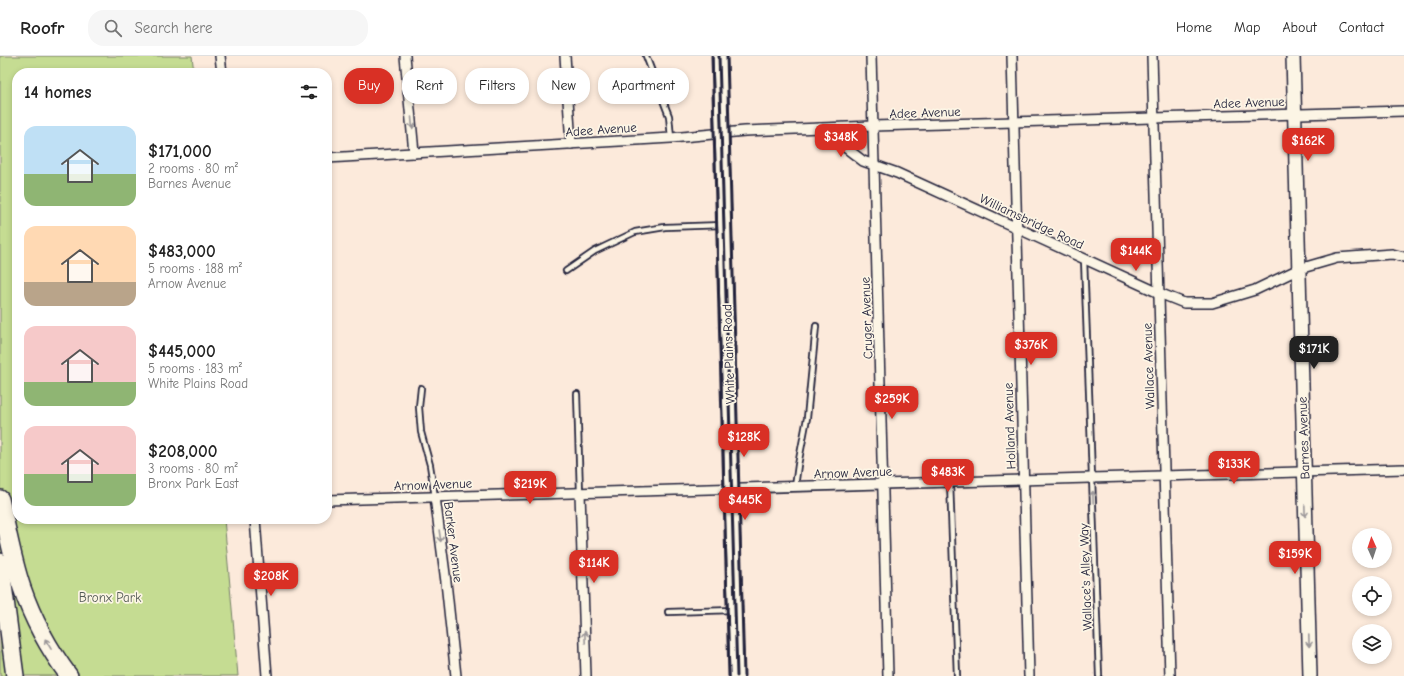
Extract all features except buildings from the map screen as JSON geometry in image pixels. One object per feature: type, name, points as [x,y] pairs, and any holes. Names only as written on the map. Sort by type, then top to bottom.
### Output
[{"type":"highway","points":[[0,499],[16,570],[27,602],[47,643],[70,676]]},
{"type":"highway","points":[[0,562],[15,676]]},
{"type":"main road","name":"White Plains Road","points":[[720,56],[737,676]]},
{"type":"main road","name":"Barnes Avenue","points":[[1293,56],[1310,676]]},
{"type":"street","points":[[220,56],[221,68]]},
{"type":"street","points":[[405,56],[414,154]]},
{"type":"street","points":[[565,56],[571,144]]},
{"type":"street","name":"Cruger Avenue","points":[[871,56],[888,676]]},
{"type":"street","name":"Holland Avenue","points":[[1012,56],[1029,676]]},
{"type":"street","name":"Wallace Avenue","points":[[1152,56],[1170,676]]},
{"type":"street","name":"Adee Avenue","points":[[332,158],[671,138],[745,131],[1404,111]]},
{"type":"street","name":"Williamsbridge Road","points":[[820,128],[863,161],[896,173],[1184,303],[1212,303],[1255,290],[1299,269],[1337,258],[1392,254],[1404,257]]},
{"type":"street","name":"Arnow Avenue","points":[[332,500],[1404,469]]},
{"type":"street","points":[[580,493],[586,676]]},
{"type":"street","name":"Barker Avenue","points":[[435,497],[456,676]]},
{"type":"street","points":[[255,524],[267,676]]},
{"type":"lane","points":[[646,56],[669,116],[671,138]]},
{"type":"lane","points":[[566,271],[595,251],[635,232],[665,227],[725,225]]},
{"type":"lane","name":"Wallace's Alley Way","points":[[1084,259],[1099,676]]},
{"type":"lane","points":[[795,487],[807,418],[816,326]]},
{"type":"lane","name":"Barker Avenue","points":[[421,388],[419,407],[421,432],[430,465],[435,497]]},
{"type":"lane","points":[[577,394],[580,493]]},
{"type":"lane","points":[[950,482],[957,676]]},
{"type":"lane","points":[[668,612],[735,610]]},
{"type":"green space","name":"Bronx Park","points":[[0,56],[192,56],[193,68],[12,68],[12,524],[224,524],[238,676],[0,676]]},
{"type":"railway","points":[[712,56],[729,676]]},
{"type":"railway","points":[[719,56],[737,676]]},
{"type":"railway","points":[[727,56],[744,676]]}]
